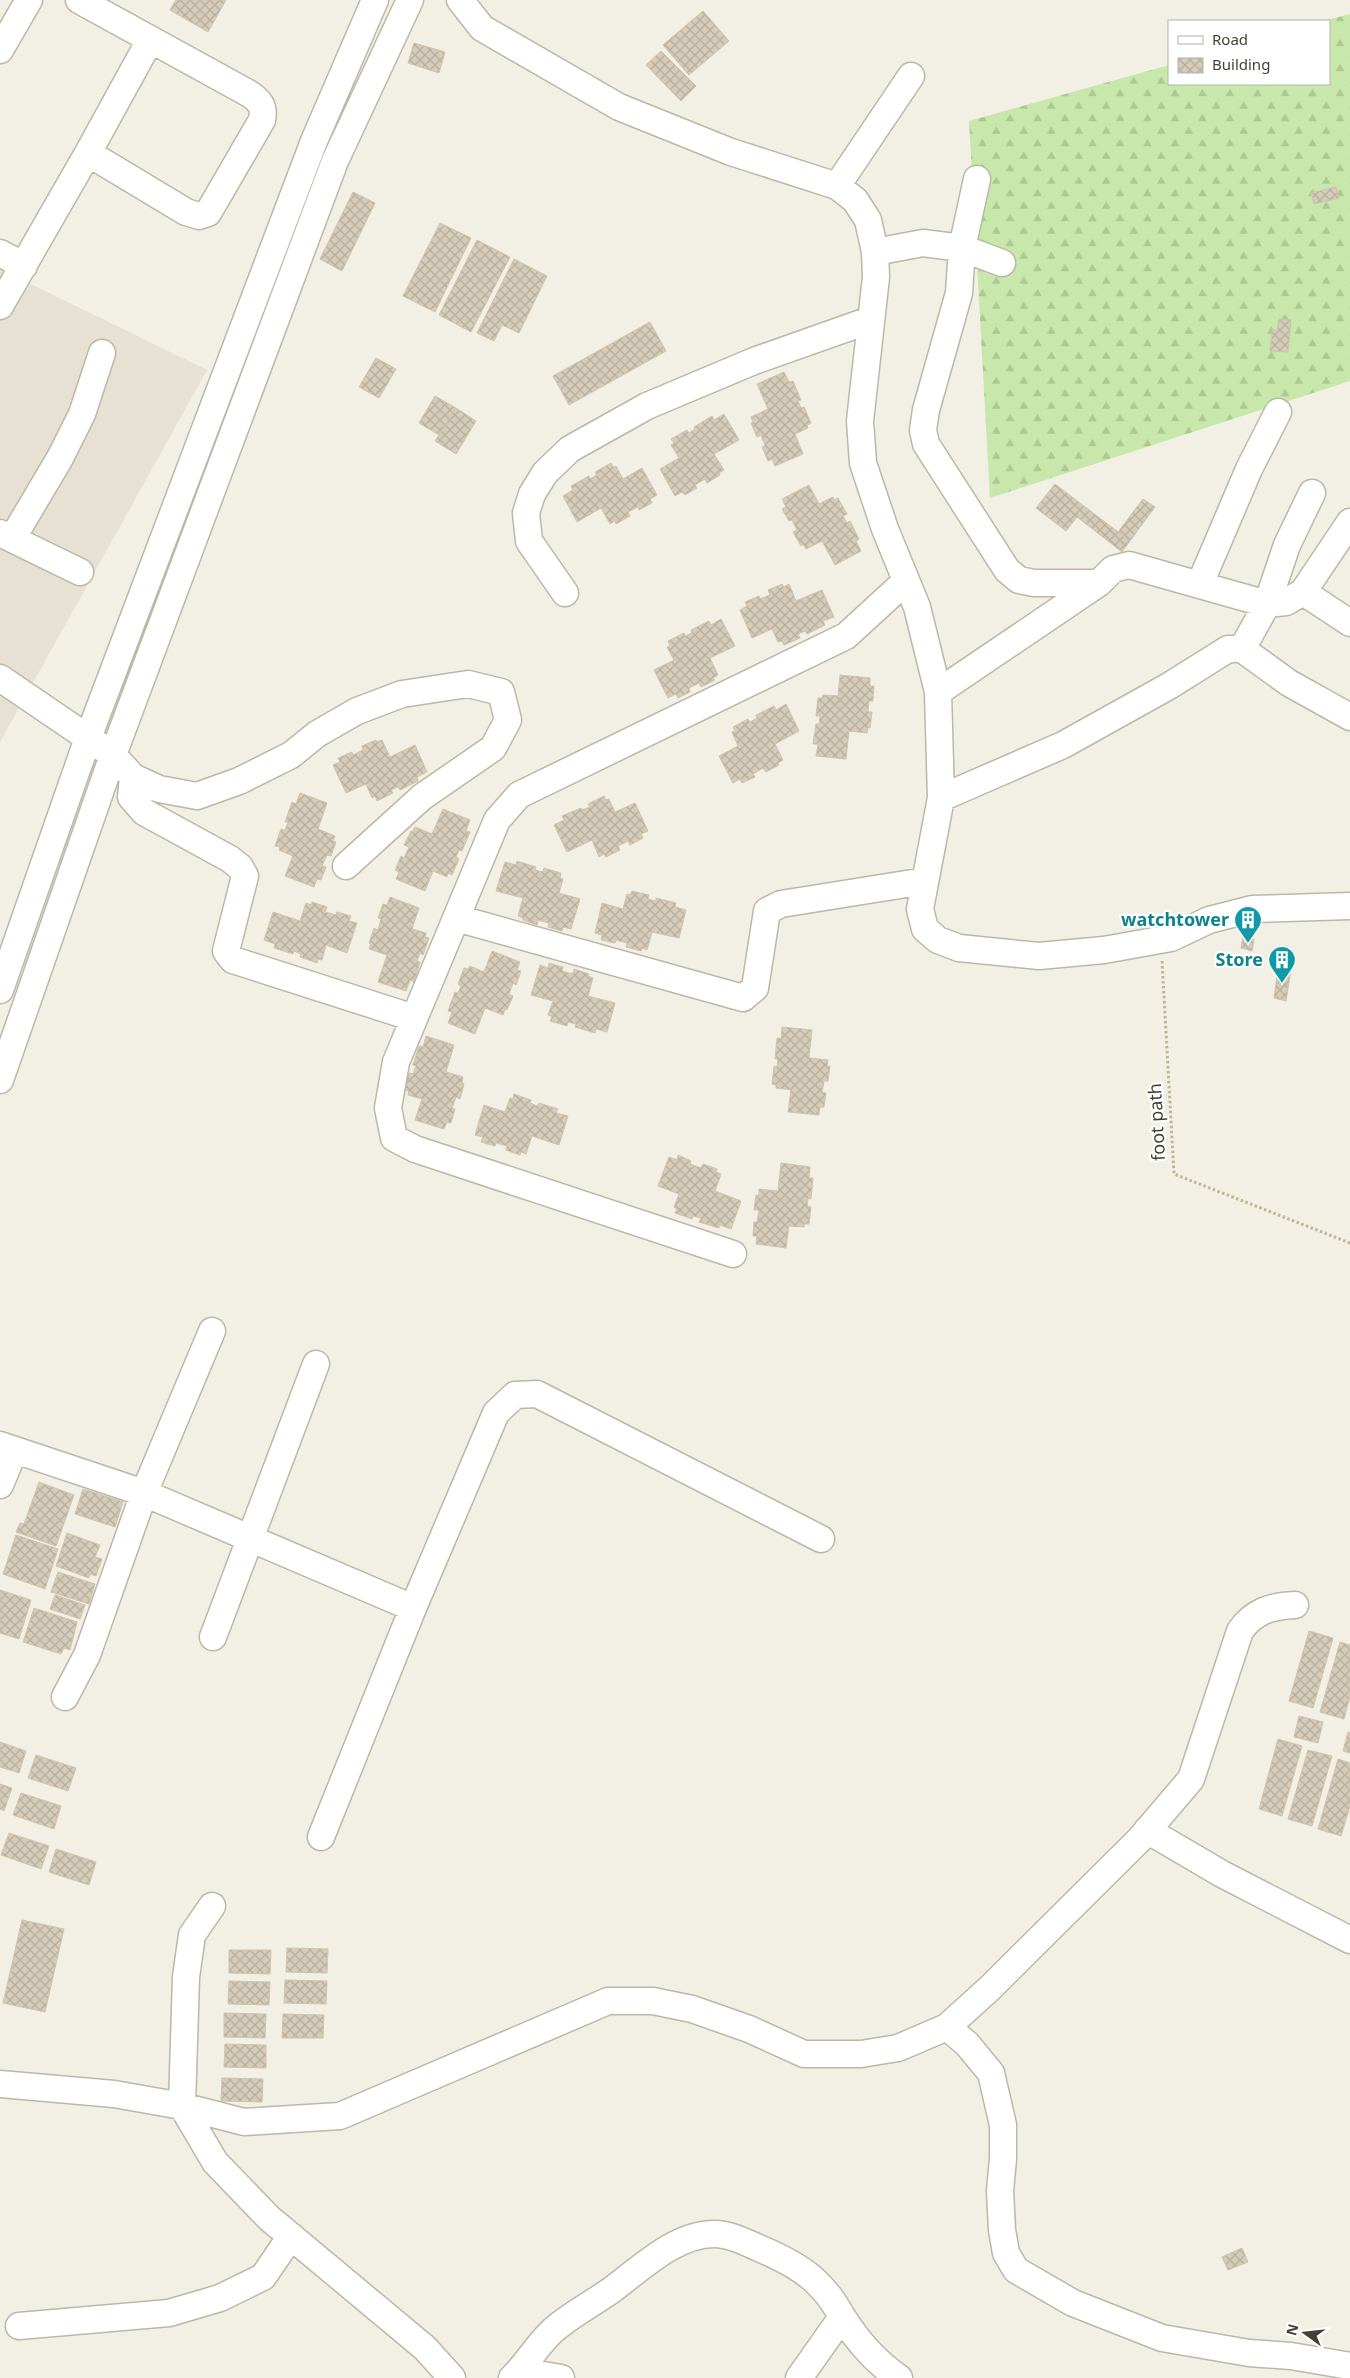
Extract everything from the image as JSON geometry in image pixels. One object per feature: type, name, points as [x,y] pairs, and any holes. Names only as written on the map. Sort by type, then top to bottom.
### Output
[{"type":"street","points":[[0,50],[29,0]]},
{"type":"street","points":[[79,0],[259,101],[264,111],[262,120],[208,213],[199,216],[186,212],[88,153]]},
{"type":"street","points":[[34,988],[2,979],[88,738],[314,141],[376,0]]},
{"type":"street","points":[[0,1080],[34,988],[113,756],[336,161],[410,0]]},
{"type":"street","points":[[460,0],[482,28],[619,107],[731,152],[837,186],[855,200],[868,220],[875,252],[876,277],[860,421],[863,463],[885,529],[917,607],[938,692],[941,798],[920,909],[925,929],[938,940],[959,948],[1039,956],[1104,950],[1171,938],[1209,920],[1252,909],[1350,906]]},
{"type":"street","points":[[0,306],[150,40]]},
{"type":"street","points":[[837,186],[911,76]]},
{"type":"street","points":[[977,180],[962,248],[962,272],[959,293],[922,430],[926,444],[1007,570],[1019,580],[1034,583],[1098,583]]},
{"type":"street","points":[[875,252],[923,243],[962,248],[1002,262]]},
{"type":"street","points":[[0,253],[24,266]]},
{"type":"street","points":[[565,593],[529,541],[526,512],[532,494],[545,473],[570,449],[647,406],[754,361],[870,320]]},
{"type":"street","points":[[80,572],[6,536],[60,458],[82,414],[102,353]]},
{"type":"street","points":[[1200,584],[1249,469],[1278,412]]},
{"type":"street","points":[[1242,649],[1267,604],[1287,545],[1312,493]]},
{"type":"street","points":[[938,692],[1098,583],[1113,569],[1129,565],[1267,604],[1286,602],[1303,592],[1350,522]]},
{"type":"street","points":[[733,1254],[415,1149],[394,1138],[388,1108],[396,1062],[497,820],[519,795],[846,636],[906,581]]},
{"type":"street","points":[[1303,592],[1350,623]]},
{"type":"street","points":[[941,798],[1063,745],[1169,686],[1228,649],[1242,649],[1289,683],[1350,717]]},
{"type":"street","points":[[0,678],[113,756],[133,777],[159,789],[197,796],[239,781],[291,755],[317,734],[357,710],[402,694],[468,684],[501,692],[508,720],[493,748],[422,797],[346,866]]},
{"type":"street","points":[[133,777],[131,798],[144,812],[230,859],[240,867],[245,876],[226,951],[233,960],[414,1018]]},
{"type":"street","points":[[456,918],[743,998],[755,988],[767,911],[781,904],[925,881]]},
{"type":"street","points":[[64,1697],[87,1655],[144,1493],[212,1331]]},
{"type":"street","points":[[213,1637],[252,1539],[316,1364]]},
{"type":"street","points":[[321,1837],[412,1608],[496,1413],[515,1395],[537,1394],[821,1539]]},
{"type":"street","points":[[0,1485],[7,1448],[144,1493],[412,1608]]},
{"type":"street","points":[[0,2084],[114,2094],[182,2106],[244,2122],[340,2116],[608,2001],[653,2001],[692,2009],[749,2029],[804,2054],[861,2054],[898,2048],[946,2027],[1046,1934],[1147,1830],[1190,1779],[1240,1631],[1249,1618],[1279,1605],[1295,1605]]},
{"type":"street","points":[[1147,1830],[1222,1874],[1350,1940]]},
{"type":"street","points":[[212,1906],[192,1935],[186,1977],[182,2106],[215,2162],[291,2236],[425,2348],[452,2378]]},
{"type":"street","points":[[946,2027],[967,2044],[991,2073],[1003,2125],[1004,2159],[1000,2191],[1002,2230],[1006,2240],[1006,2253],[1016,2270],[1073,2303],[1162,2338],[1249,2353],[1291,2356],[1350,2366]]},
{"type":"street","points":[[516,2374],[557,2326],[614,2288],[644,2262],[694,2238],[714,2234],[733,2237],[790,2262],[812,2278],[833,2298],[842,2318],[864,2347],[882,2366],[899,2378]]},
{"type":"street","points":[[19,2326],[169,2313],[220,2298],[263,2277],[291,2236]]},
{"type":"street","points":[[799,2378],[842,2318]]},
{"type":"street","points":[[516,2374],[561,2378]]},
{"type":"path","name":"foot path","points":[[1160,940],[1174,1174],[1350,1243]]},
{"type":"shaded area","points":[[0,269],[207,370],[0,742]]},
{"type":"green space","points":[[1350,14],[1350,381],[990,498],[969,121],[1168,65],[1168,85],[1330,85],[1330,20],[1327,20]]},
{"type":"building","points":[[176,0],[226,0],[208,32],[170,10]]},
{"type":"building","points":[[703,11],[729,41],[689,75],[663,45]]},
{"type":"building","points":[[414,43],[445,52],[439,73],[408,63]]},
{"type":"building","points":[[661,51],[696,86],[681,101],[646,65]]},
{"type":"building","points":[[1336,187],[1339,198],[1314,204],[1311,193]]},
{"type":"building","points":[[353,192],[375,203],[342,271],[320,259]]},
{"type":"building","points":[[440,223],[471,238],[435,312],[403,296]]},
{"type":"building","points":[[477,240],[510,257],[471,332],[439,315]]},
{"type":"building","points":[[514,259],[547,276],[519,333],[502,325],[494,341],[477,333]]},
{"type":"building","points":[[1279,319],[1291,320],[1288,352],[1270,351],[1272,330],[1277,331]]},
{"type":"building","points":[[650,322],[666,351],[569,405],[553,376]]},
{"type":"building","points":[[376,358],[396,369],[379,398],[359,387]]},
{"type":"building","points":[[784,372],[789,382],[793,381],[801,400],[798,401],[801,408],[804,407],[811,423],[807,425],[808,428],[795,434],[803,454],[775,466],[772,459],[768,461],[762,447],[765,446],[761,435],[757,437],[751,423],[753,422],[751,417],[768,409],[757,384]]},
{"type":"building","points":[[435,396],[456,408],[439,435],[419,423]]},
{"type":"building","points":[[456,408],[476,421],[456,454],[435,441]]},
{"type":"building","points":[[724,414],[739,440],[714,454],[724,470],[719,473],[720,475],[707,483],[705,479],[695,485],[697,488],[685,495],[682,492],[675,496],[660,469],[679,458],[671,445],[674,443],[671,439],[687,430],[689,433],[695,429],[694,427],[712,416],[714,420]]},
{"type":"building","points":[[611,463],[613,467],[616,466],[623,479],[642,468],[657,495],[650,499],[652,503],[639,510],[638,507],[628,512],[630,516],[616,524],[615,521],[610,524],[601,508],[577,522],[563,496],[573,490],[571,486],[589,476],[590,479],[597,475],[595,472]]},
{"type":"building","points":[[1055,484],[1130,541],[1122,552],[1077,517],[1066,531],[1036,508]]},
{"type":"building","points":[[809,485],[819,504],[833,497],[834,500],[838,498],[847,514],[843,516],[847,523],[850,521],[859,539],[856,541],[861,551],[835,565],[822,541],[806,549],[803,544],[801,546],[793,532],[797,530],[792,520],[789,521],[782,509],[786,507],[782,499]]},
{"type":"building","points":[[1143,499],[1155,507],[1130,541],[1118,532]]},
{"type":"building","points":[[782,584],[784,587],[789,584],[796,601],[822,590],[834,617],[823,621],[825,625],[807,634],[805,631],[798,634],[800,638],[784,645],[782,641],[778,642],[772,629],[752,638],[740,610],[747,606],[745,602],[759,596],[760,599],[770,595],[768,590]]},
{"type":"building","points":[[721,619],[735,646],[710,658],[718,675],[713,678],[715,680],[701,687],[699,683],[689,688],[690,692],[678,698],[676,694],[668,698],[654,670],[674,660],[667,647],[670,646],[668,641],[684,633],[685,636],[692,633],[691,630],[709,621],[711,625]]},
{"type":"building","points":[[840,675],[870,678],[870,686],[874,686],[873,701],[869,701],[868,712],[872,712],[870,728],[868,727],[867,733],[849,731],[846,759],[816,756],[818,744],[813,744],[816,724],[819,724],[820,716],[816,716],[818,698],[822,698],[823,695],[838,696]]},
{"type":"building","points":[[786,704],[799,731],[775,744],[783,760],[778,763],[779,765],[766,772],[763,768],[753,774],[755,777],[742,783],[740,779],[733,783],[719,756],[738,746],[732,732],[735,731],[733,727],[748,719],[750,722],[757,718],[756,715],[774,706],[776,710]]},
{"type":"building","points":[[376,740],[377,742],[382,740],[390,757],[415,745],[427,772],[417,777],[418,781],[400,790],[398,787],[391,790],[393,793],[377,801],[375,796],[372,798],[366,784],[346,793],[333,765],[340,762],[338,758],[352,752],[353,755],[363,750],[362,746]]},
{"type":"building","points":[[300,793],[327,803],[318,829],[335,836],[333,841],[336,842],[331,856],[327,855],[322,866],[326,867],[321,880],[317,879],[314,887],[285,876],[293,856],[279,850],[280,847],[275,846],[281,829],[285,830],[288,822],[285,822],[292,802],[296,804]]},
{"type":"building","points":[[604,796],[606,800],[609,799],[615,812],[635,803],[648,831],[641,834],[643,838],[630,845],[628,841],[618,846],[620,850],[606,857],[604,854],[599,857],[592,840],[567,852],[554,825],[564,820],[562,816],[581,808],[582,810],[590,807],[588,804]]},
{"type":"building","points":[[443,809],[470,820],[466,831],[470,832],[462,851],[459,850],[456,857],[459,859],[452,875],[448,873],[447,877],[433,871],[425,891],[396,879],[399,872],[395,870],[401,856],[404,858],[409,847],[404,845],[411,831],[413,832],[415,827],[432,834]]},
{"type":"building","points":[[517,861],[536,867],[535,870],[543,872],[544,868],[561,873],[560,878],[563,879],[559,893],[580,899],[571,929],[563,927],[562,931],[548,927],[549,923],[538,920],[537,925],[523,920],[523,918],[518,916],[523,898],[496,891],[505,862],[516,865]]},
{"type":"building","points":[[632,891],[649,895],[648,899],[656,901],[656,898],[676,903],[675,907],[686,910],[679,938],[652,932],[647,950],[642,948],[641,951],[626,947],[627,943],[616,940],[615,943],[601,940],[602,935],[595,933],[602,903],[623,909],[627,894],[630,895]]},
{"type":"building","points":[[390,897],[419,908],[412,929],[426,933],[425,937],[429,938],[423,955],[420,953],[417,961],[420,962],[414,982],[410,980],[406,991],[378,982],[387,955],[369,949],[374,928],[378,930],[381,919],[378,918],[383,904],[387,905]]},
{"type":"building","points":[[312,902],[327,907],[325,912],[336,915],[337,912],[351,916],[349,921],[357,923],[347,953],[326,945],[322,960],[318,959],[317,963],[300,957],[301,954],[294,951],[293,954],[274,948],[275,944],[264,940],[273,912],[300,921],[306,903],[311,905]]},
{"type":"building","name":"watchtower","points":[[1243,937],[1254,939],[1252,951],[1241,948]]},
{"type":"building","points":[[492,951],[520,962],[517,970],[521,971],[516,985],[513,983],[509,994],[513,996],[507,1010],[505,1009],[503,1015],[485,1008],[475,1034],[448,1023],[452,1012],[448,1011],[455,992],[458,993],[461,986],[458,984],[464,968],[468,969],[470,966],[484,972]]},
{"type":"building","points":[[549,963],[563,967],[562,971],[573,974],[574,969],[589,974],[588,976],[593,978],[588,996],[615,1003],[607,1032],[596,1029],[595,1033],[575,1027],[576,1024],[568,1022],[567,1026],[550,1021],[552,1016],[548,1015],[553,1001],[531,995],[540,965],[548,968]]},
{"type":"building","name":"Store","points":[[1278,968],[1291,970],[1286,1001],[1274,998]]},
{"type":"building","points":[[782,1027],[812,1030],[809,1058],[828,1060],[827,1066],[830,1066],[828,1081],[824,1081],[822,1092],[826,1093],[824,1107],[820,1107],[819,1115],[788,1112],[791,1090],[776,1088],[776,1085],[772,1084],[774,1066],[777,1067],[778,1059],[775,1059],[777,1038],[781,1039]]},
{"type":"building","points":[[426,1036],[454,1045],[446,1072],[463,1077],[462,1083],[464,1084],[460,1099],[456,1097],[452,1108],[455,1109],[451,1123],[447,1122],[444,1129],[415,1120],[422,1099],[408,1095],[409,1091],[404,1090],[409,1073],[413,1074],[416,1066],[413,1065],[419,1046],[423,1047]]},
{"type":"building","points":[[514,1094],[531,1100],[530,1103],[537,1106],[539,1103],[558,1109],[556,1113],[568,1116],[559,1145],[532,1136],[526,1154],[521,1152],[520,1155],[506,1150],[507,1146],[496,1143],[495,1146],[481,1142],[483,1137],[475,1135],[484,1105],[505,1112],[510,1098],[513,1099]]},
{"type":"building","points":[[678,1155],[691,1161],[690,1164],[701,1168],[703,1164],[717,1169],[716,1172],[721,1174],[715,1191],[741,1201],[731,1229],[720,1225],[719,1228],[699,1222],[701,1218],[693,1216],[692,1219],[675,1213],[677,1209],[674,1207],[679,1194],[658,1186],[669,1157],[677,1160]]},
{"type":"building","points":[[781,1163],[810,1167],[809,1178],[813,1178],[811,1199],[808,1198],[807,1206],[811,1207],[809,1224],[804,1224],[804,1227],[789,1226],[786,1248],[756,1244],[757,1236],[753,1236],[754,1222],[757,1222],[759,1210],[754,1210],[756,1195],[759,1195],[759,1189],[778,1191]]},
{"type":"building","points":[[39,1482],[74,1495],[56,1546],[16,1532],[20,1523],[24,1524]]},
{"type":"building","points":[[83,1489],[123,1502],[115,1527],[75,1514]]},
{"type":"building","points":[[67,1533],[100,1545],[95,1557],[102,1559],[96,1576],[90,1574],[89,1578],[56,1566]]},
{"type":"building","points":[[16,1535],[58,1549],[45,1589],[3,1574]]},
{"type":"building","points":[[58,1572],[95,1584],[89,1604],[51,1592]]},
{"type":"building","points":[[0,1590],[31,1600],[19,1639],[0,1633]]},
{"type":"building","points":[[55,1595],[85,1605],[80,1619],[50,1609]]},
{"type":"building","points":[[34,1608],[77,1622],[70,1650],[64,1648],[61,1654],[23,1642]]},
{"type":"building","points":[[1309,1631],[1333,1638],[1313,1708],[1289,1701]]},
{"type":"building","points":[[1340,1642],[1350,1645],[1350,1697],[1344,1719],[1320,1712]]},
{"type":"building","points":[[1299,1716],[1323,1722],[1318,1743],[1294,1737]]},
{"type":"building","points":[[1348,1732],[1350,1733],[1350,1753],[1343,1751]]},
{"type":"building","points":[[1278,1739],[1302,1746],[1282,1816],[1259,1809]]},
{"type":"building","points":[[0,1742],[26,1751],[19,1773],[0,1767]]},
{"type":"building","points":[[1308,1750],[1332,1756],[1312,1826],[1288,1819]]},
{"type":"building","points":[[36,1755],[76,1768],[68,1791],[28,1778]]},
{"type":"building","points":[[1338,1759],[1350,1763],[1350,1806],[1341,1836],[1318,1829]]},
{"type":"building","points":[[0,1784],[12,1788],[4,1811],[0,1809]]},
{"type":"building","points":[[21,1793],[61,1806],[54,1829],[13,1815]]},
{"type":"building","points":[[9,1833],[49,1846],[41,1869],[1,1855]]},
{"type":"building","points":[[56,1849],[96,1862],[89,1885],[49,1872]]},
{"type":"building","points":[[22,1920],[64,1929],[45,2012],[3,2003]]},
{"type":"building","points":[[287,1948],[328,1949],[327,1973],[286,1972]]},
{"type":"building","points":[[229,1950],[271,1950],[270,1974],[229,1973]]},
{"type":"building","points":[[285,1980],[327,1981],[326,2004],[284,2003]]},
{"type":"building","points":[[229,1981],[270,1982],[269,2005],[228,2004]]},
{"type":"building","points":[[224,2013],[266,2014],[265,2038],[224,2037]]},
{"type":"building","points":[[283,2014],[324,2015],[323,2038],[282,2038]]},
{"type":"building","points":[[225,2044],[266,2045],[266,2068],[224,2067]]},
{"type":"building","points":[[222,2078],[263,2079],[262,2102],[221,2101]]},
{"type":"building","points":[[1242,2248],[1248,2262],[1228,2270],[1222,2257]]},
{"type":"place","name":"watchtower","points":[[1248,944]]},
{"type":"place","name":"Store","points":[[1282,984]]}]
